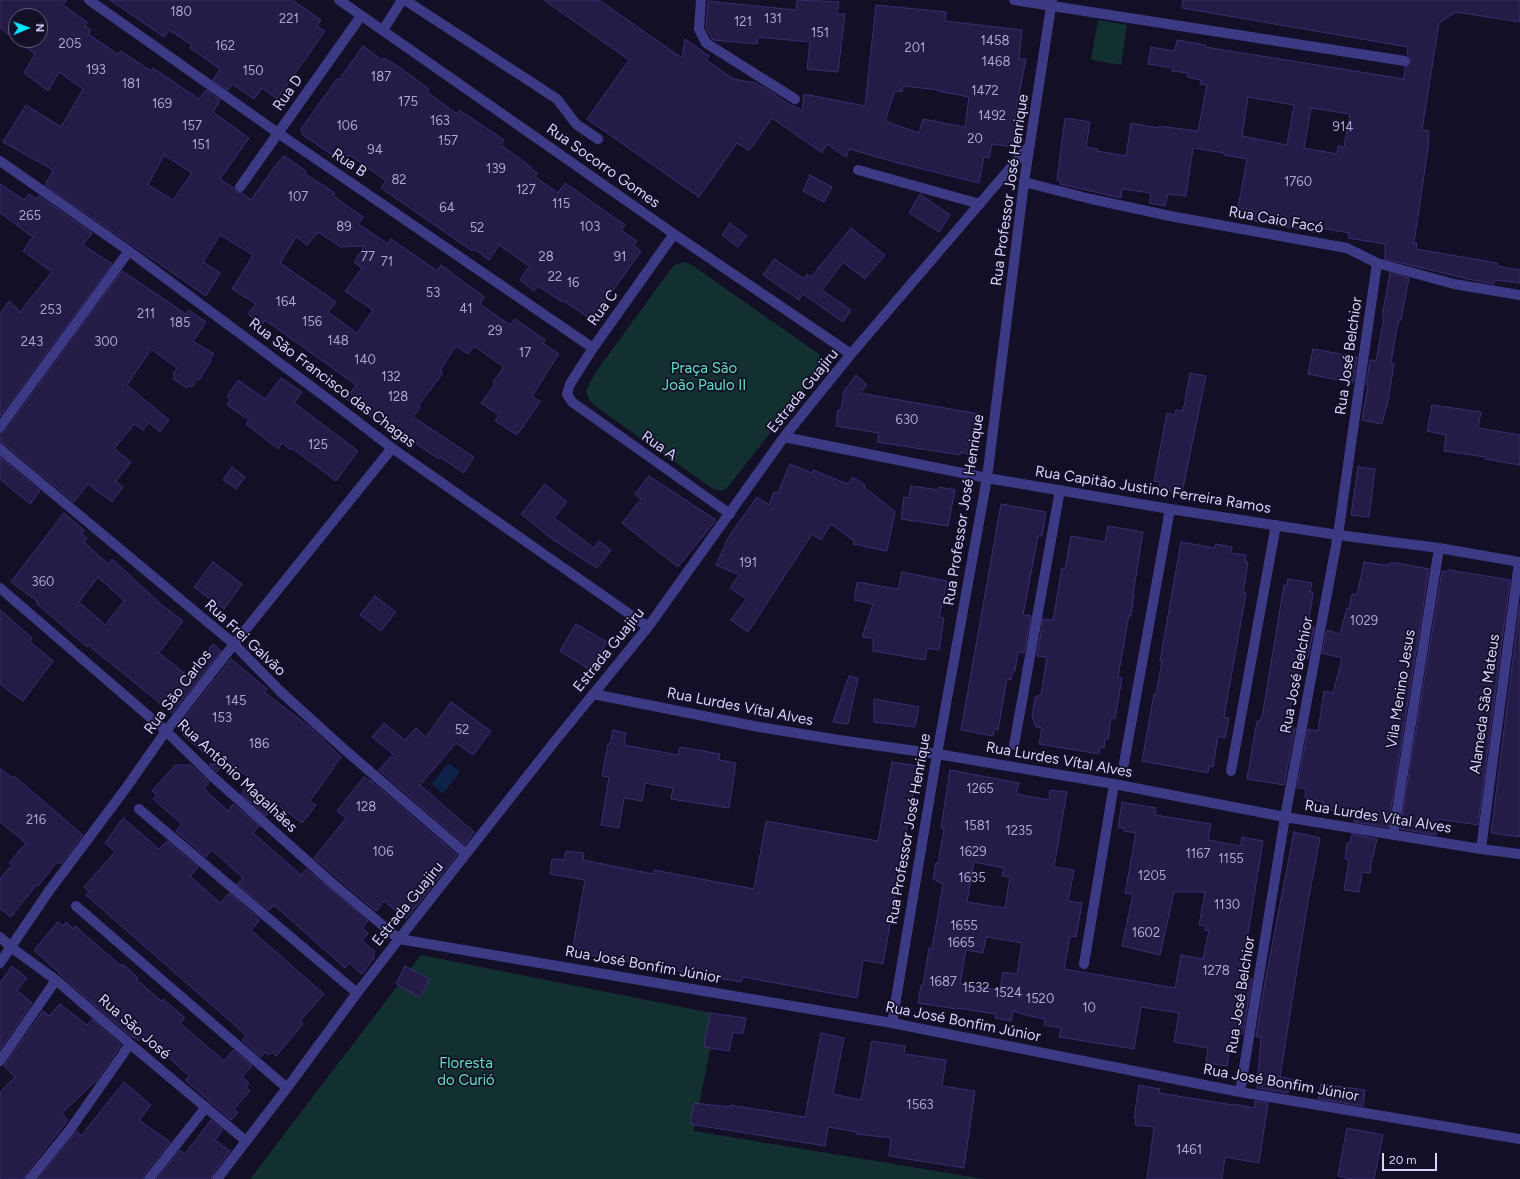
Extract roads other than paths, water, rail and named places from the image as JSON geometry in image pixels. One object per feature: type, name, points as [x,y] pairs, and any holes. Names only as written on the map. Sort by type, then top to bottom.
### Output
[{"type":"street","name":"Rua B","points":[[89,0],[278,133],[593,348]]},
{"type":"street","name":"Rua Socorro Gomes","points":[[339,0],[674,234],[851,354]]},
{"type":"street","points":[[383,30],[404,0],[557,99],[576,124],[598,139]]},
{"type":"street","points":[[701,0],[699,28],[706,43],[795,99]]},
{"type":"street","points":[[1014,0],[1051,2],[1405,61]]},
{"type":"street","name":"Rua Professor José Henrique","points":[[892,1023],[937,754],[987,478],[1024,182],[1051,2]]},
{"type":"street","name":"Rua D","points":[[240,187],[361,16]]},
{"type":"street","name":"Estrada Guajiru","points":[[217,1179],[399,939],[648,627],[784,437],[851,354],[1030,145]]},
{"type":"street","name":"Rua São Francisco das Chagas","points":[[0,161],[129,251],[392,448],[648,627]]},
{"type":"street","points":[[858,170],[980,204]]},
{"type":"street","name":"Rua Caio Facó","points":[[1024,182],[1091,199],[1170,216],[1347,248],[1377,263],[1454,284],[1520,295]]},
{"type":"street","name":"Rua C","points":[[572,402],[567,394],[567,390],[593,348],[674,234]]},
{"type":"street","points":[[0,427],[129,251]]},
{"type":"street","name":"Rua José Belchior","points":[[1240,1092],[1285,817],[1338,534],[1377,263]]},
{"type":"street","name":"Rua A","points":[[572,402],[730,514]]},
{"type":"street","name":"Rua Capitão Justino Ferreira Ramos","points":[[784,437],[987,478],[1170,509],[1439,548],[1520,562]]},
{"type":"street","name":"Rua São Carlos","points":[[0,964],[49,891],[126,788],[166,731],[392,448]]},
{"type":"street","name":"Rua Frei Galvão","points":[[0,449],[234,644],[293,703],[466,854]]},
{"type":"street","points":[[1014,745],[1060,490]]},
{"type":"street","points":[[1124,762],[1170,509]]},
{"type":"street","points":[[1231,771],[1276,525]]},
{"type":"street","name":"Vila Menino Jesus","points":[[1393,835],[1439,548]]},
{"type":"street","name":"Alameda São Mateus","points":[[1481,849],[1520,562]]},
{"type":"street","name":"Rua Antônio Magalhães","points":[[0,588],[166,731],[213,777],[332,884],[399,939]]},
{"type":"street","name":"Rua Lurdes Vítal Alves","points":[[593,694],[767,728],[937,754],[1114,784],[1285,817],[1520,854]]},
{"type":"street","points":[[1084,964],[1114,784]]},
{"type":"street","points":[[139,808],[357,993]]},
{"type":"street","points":[[76,906],[287,1088]]},
{"type":"street","name":"Rua São José","points":[[0,937],[12,948],[56,980],[246,1141]]},
{"type":"street","name":"Rua José Bonfim Júnior","points":[[399,939],[892,1023],[1240,1092],[1520,1139]]},
{"type":"street","points":[[0,1061],[56,980]]},
{"type":"street","points":[[30,1179],[68,1131],[130,1044]]},
{"type":"street","points":[[149,1179],[206,1107]]},
{"type":"water","points":[[448,763],[460,772],[443,794],[432,784]]},
{"type":"park label","name":"Praça São João Paulo II","points":[[704,378]]},
{"type":"park label","name":"Floresta do Curió","points":[[466,1072]]}]
